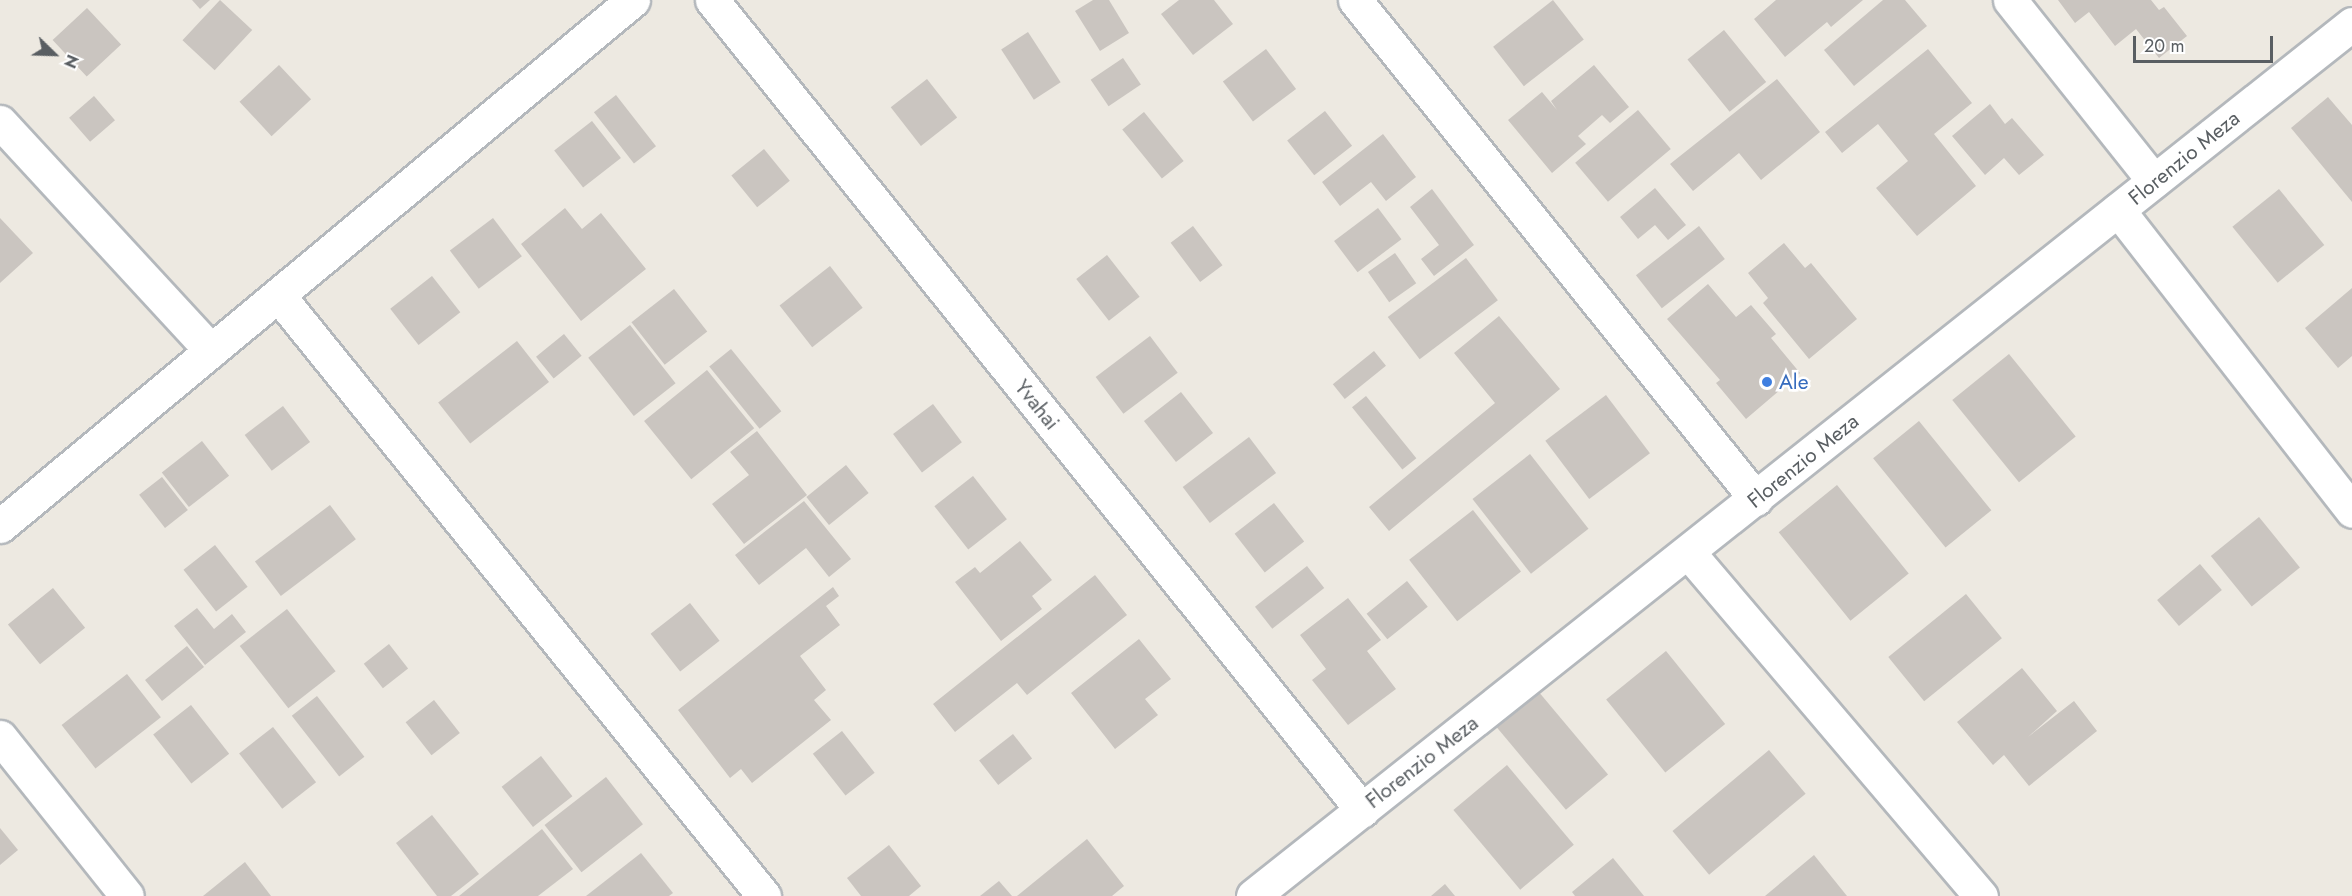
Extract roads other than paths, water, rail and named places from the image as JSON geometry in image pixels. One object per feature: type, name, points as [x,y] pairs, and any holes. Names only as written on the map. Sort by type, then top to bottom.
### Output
[{"type":"street","name":"Yvahai","points":[[711,0],[1362,810]]},
{"type":"street","points":[[1355,0],[1756,499]]},
{"type":"street","points":[[2010,0],[2154,181]]},
{"type":"street","points":[[0,526],[278,295],[612,6]]},
{"type":"street","name":"Florenzio Meza","points":[[1264,893],[1362,810],[2352,24]]},
{"type":"street","points":[[0,122],[211,351]]},
{"type":"street","points":[[2118,210],[2352,511]]},
{"type":"street","points":[[278,295],[764,896]]},
{"type":"street","points":[[1688,552],[1980,896]]},
{"type":"street","points":[[0,737],[128,896]]},
{"type":"place","name":"Ale","points":[[1767,382]]}]
